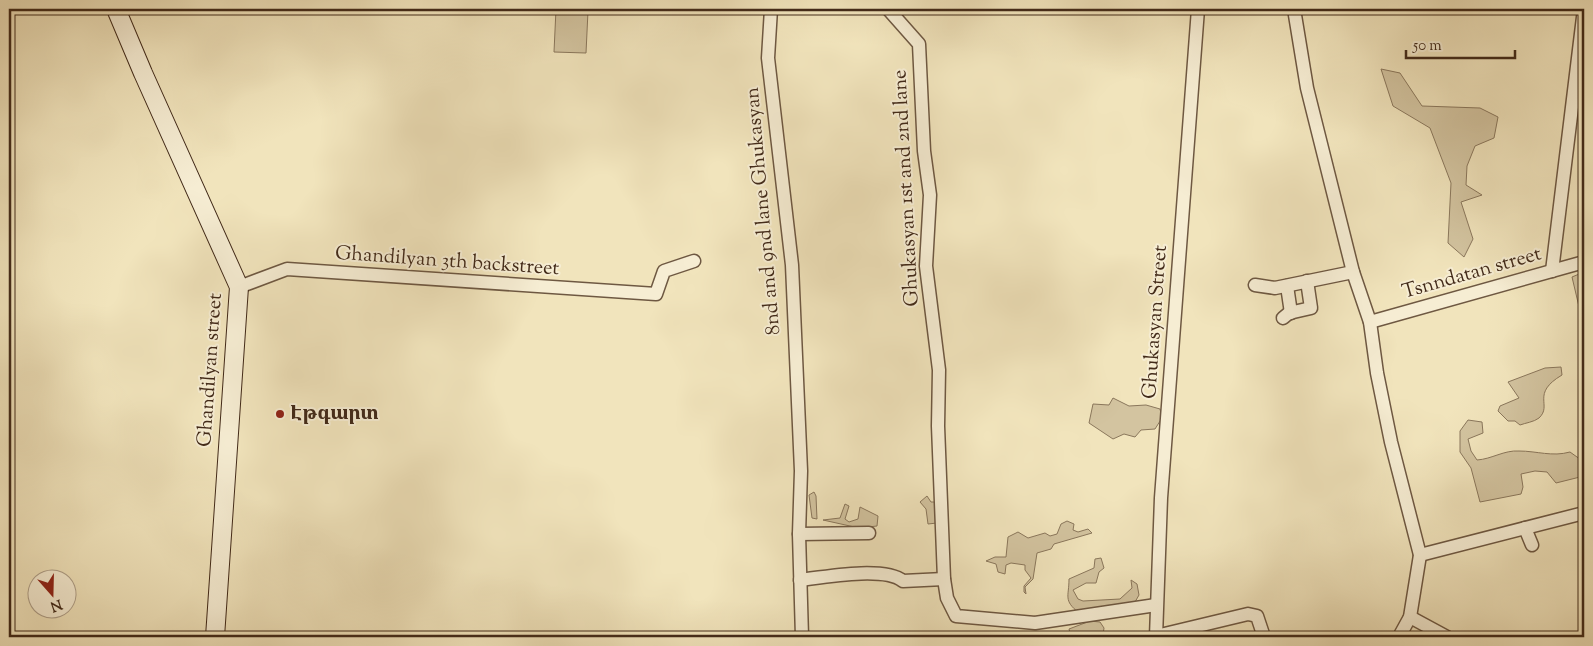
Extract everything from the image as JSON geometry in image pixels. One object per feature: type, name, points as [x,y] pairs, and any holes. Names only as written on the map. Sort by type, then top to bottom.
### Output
[{"type":"main road","name":"Ghandilyan street","points":[[117,9],[143,73],[239,287],[215,637]]},
{"type":"street","name":"8nd and 9nd lane Ghukasyan","points":[[771,9],[768,58],[792,265],[801,471],[799,534],[802,637]]},
{"type":"street","name":"Ghukasyan 1st and 2nd lane","points":[[888,9],[919,44],[924,151],[930,195],[926,266],[939,370],[939,467],[944,580],[947,598],[956,616],[1035,623],[1156,605]]},
{"type":"street","name":"Ghukasyan Street","points":[[1156,637],[1161,498],[1198,9]]},
{"type":"street","points":[[1294,9],[1307,88],[1353,272],[1370,322],[1377,373],[1389,434],[1420,555],[1410,617],[1399,637]]},
{"type":"street","points":[[1552,271],[1584,9]]},
{"type":"street","name":"Ghandilyan 3th backstreet","points":[[239,287],[287,269],[656,294],[664,271],[694,261]]},
{"type":"street","name":"Tsnndatan street","points":[[1370,322],[1584,262]]},
{"type":"street","points":[[1255,285],[1275,288],[1353,272]]},
{"type":"street","points":[[1287,286],[1287,315],[1311,308],[1307,282]]},
{"type":"street","points":[[1420,555],[1584,513]]},
{"type":"street","points":[[1525,528],[1532,545]]},
{"type":"street","points":[[799,534],[869,533]]},
{"type":"street","points":[[800,580],[841,575],[877,574],[897,576],[902,581],[944,580]]},
{"type":"street","points":[[1156,637],[1248,614],[1256,616],[1264,637]]},
{"type":"street","points":[[1410,617],[1447,637]]},
{"type":"shaded area","points":[[556,9],[588,11],[586,53],[554,52]]},
{"type":"shaded area","points":[[1381,69],[1400,73],[1422,106],[1480,108],[1498,117],[1494,138],[1475,146],[1467,166],[1466,185],[1482,195],[1461,202],[1473,239],[1464,257],[1448,243],[1451,183],[1430,128],[1393,106]]},
{"type":"shaded area","points":[[1584,272],[1584,328],[1572,277]]},
{"type":"shaded area","points":[[1561,367],[1562,375],[1552,382],[1544,394],[1543,413],[1539,418],[1520,425],[1515,421],[1508,421],[1498,411],[1500,406],[1519,398],[1508,382],[1545,368]]},
{"type":"shaded area","points":[[1113,398],[1129,406],[1146,405],[1160,409],[1162,418],[1155,429],[1141,430],[1135,437],[1124,434],[1113,439],[1089,423],[1093,404],[1109,405]]},
{"type":"shaded area","points":[[1468,420],[1482,422],[1483,433],[1468,439],[1471,451],[1477,460],[1514,451],[1551,454],[1570,452],[1584,462],[1584,476],[1556,483],[1547,472],[1535,471],[1521,474],[1523,487],[1521,494],[1480,502],[1471,468],[1460,452],[1460,431]]},
{"type":"shaded area","points":[[814,492],[816,496],[817,519],[812,518],[809,495]]},
{"type":"shaded area","points":[[927,496],[931,502],[938,502],[937,523],[928,524],[926,509],[920,502]]},
{"type":"shaded area","points":[[845,504],[849,506],[845,519],[849,522],[858,519],[860,507],[878,516],[877,526],[859,528],[823,520],[840,518]]},
{"type":"shaded area","points":[[1067,521],[1074,524],[1073,530],[1078,532],[1088,529],[1092,533],[1054,544],[1051,549],[1037,553],[1033,579],[1025,587],[1026,594],[1024,586],[1031,578],[1025,570],[1025,565],[1011,563],[1006,565],[1005,574],[998,572],[996,564],[986,561],[995,557],[1006,557],[1008,537],[1018,532],[1028,538],[1045,533],[1050,536],[1057,534],[1061,524]]},
{"type":"shaded area","points":[[1101,558],[1104,568],[1099,572],[1096,583],[1086,583],[1073,590],[1078,599],[1083,601],[1120,599],[1132,588],[1131,580],[1137,584],[1139,595],[1135,602],[1079,613],[1071,605],[1068,598],[1069,579],[1094,568],[1095,559]]},
{"type":"shaded area","points":[[1090,621],[1100,622],[1104,628],[1103,635],[1137,632],[1137,637],[1071,637],[1069,629]]},
{"type":"place","name":"Էթգարտ","points":[[280,414]]}]
